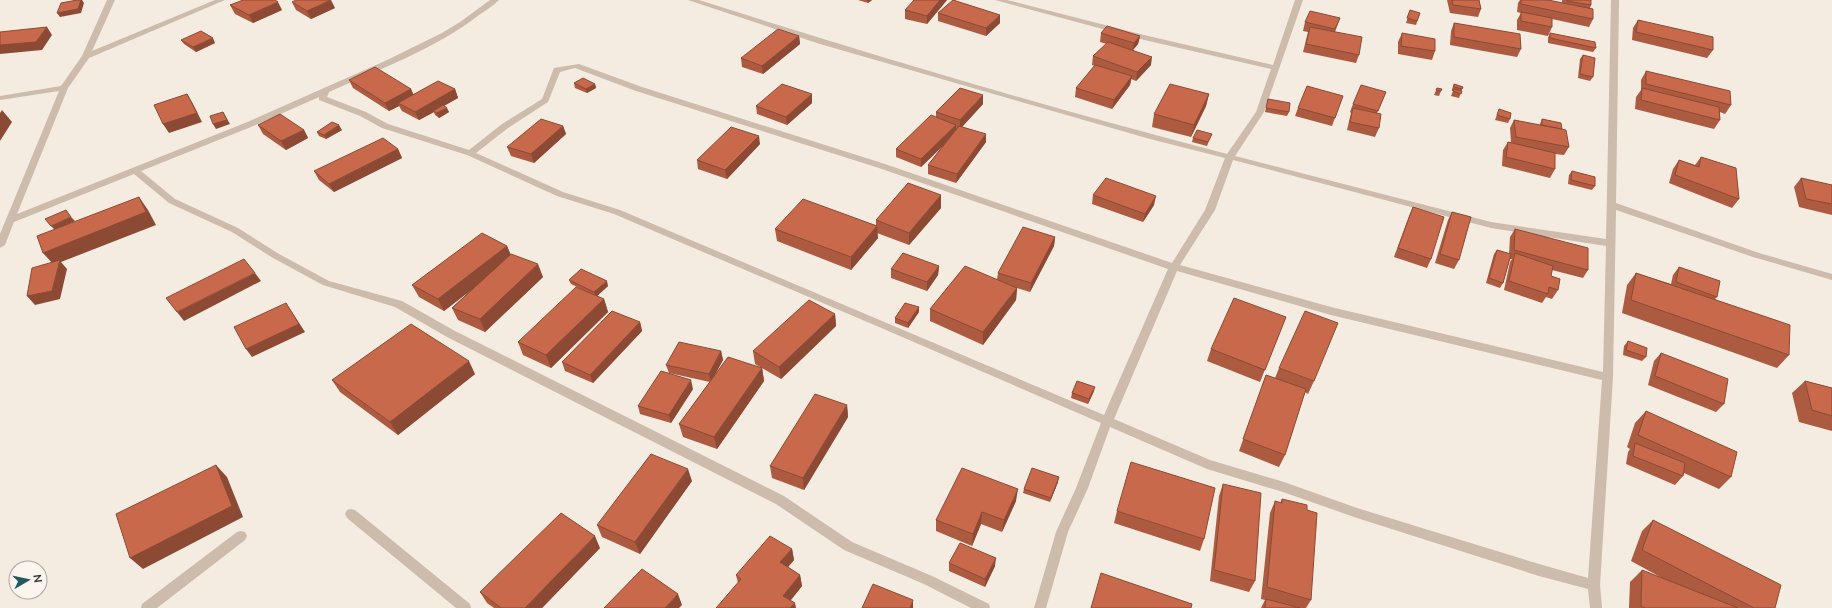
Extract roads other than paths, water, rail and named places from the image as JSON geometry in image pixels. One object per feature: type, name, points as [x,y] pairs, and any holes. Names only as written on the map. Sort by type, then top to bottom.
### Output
[{"type":"street","points":[[0,245],[64,88],[86,56],[111,0]]},
{"type":"street","points":[[86,56],[221,0]]},
{"type":"street","points":[[10,220],[248,125],[326,92],[445,35],[463,24],[495,0]]},
{"type":"street","points":[[692,0],[941,77],[1153,137],[1491,225],[1610,243]]},
{"type":"street","points":[[999,0],[1143,37],[1276,68]]},
{"type":"street","points":[[1040,608],[1062,532],[1082,488],[1107,421],[1174,267],[1210,210],[1230,156],[1260,112],[1299,0]]},
{"type":"street","points":[[1596,608],[1594,585],[1608,377],[1615,0]]},
{"type":"street","points":[[470,152],[504,126],[545,100],[557,70],[576,66],[639,88],[882,166],[1174,267],[1331,311],[1608,377]]},
{"type":"street","points":[[0,98],[64,88]]},
{"type":"street","points":[[326,92],[322,98],[362,114],[385,126],[470,152],[534,183],[589,205],[617,212],[883,324],[1207,464],[1284,487],[1357,513],[1539,570],[1594,585]]},
{"type":"street","points":[[135,170],[172,201],[235,230],[276,256],[326,283],[398,304],[451,334],[780,500],[848,546],[928,580],[984,608]]},
{"type":"street","points":[[1611,205],[1756,255],[1832,277]]},
{"type":"street","points":[[351,514],[433,580],[465,608]]},
{"type":"street","points":[[147,608],[241,536]]}]
